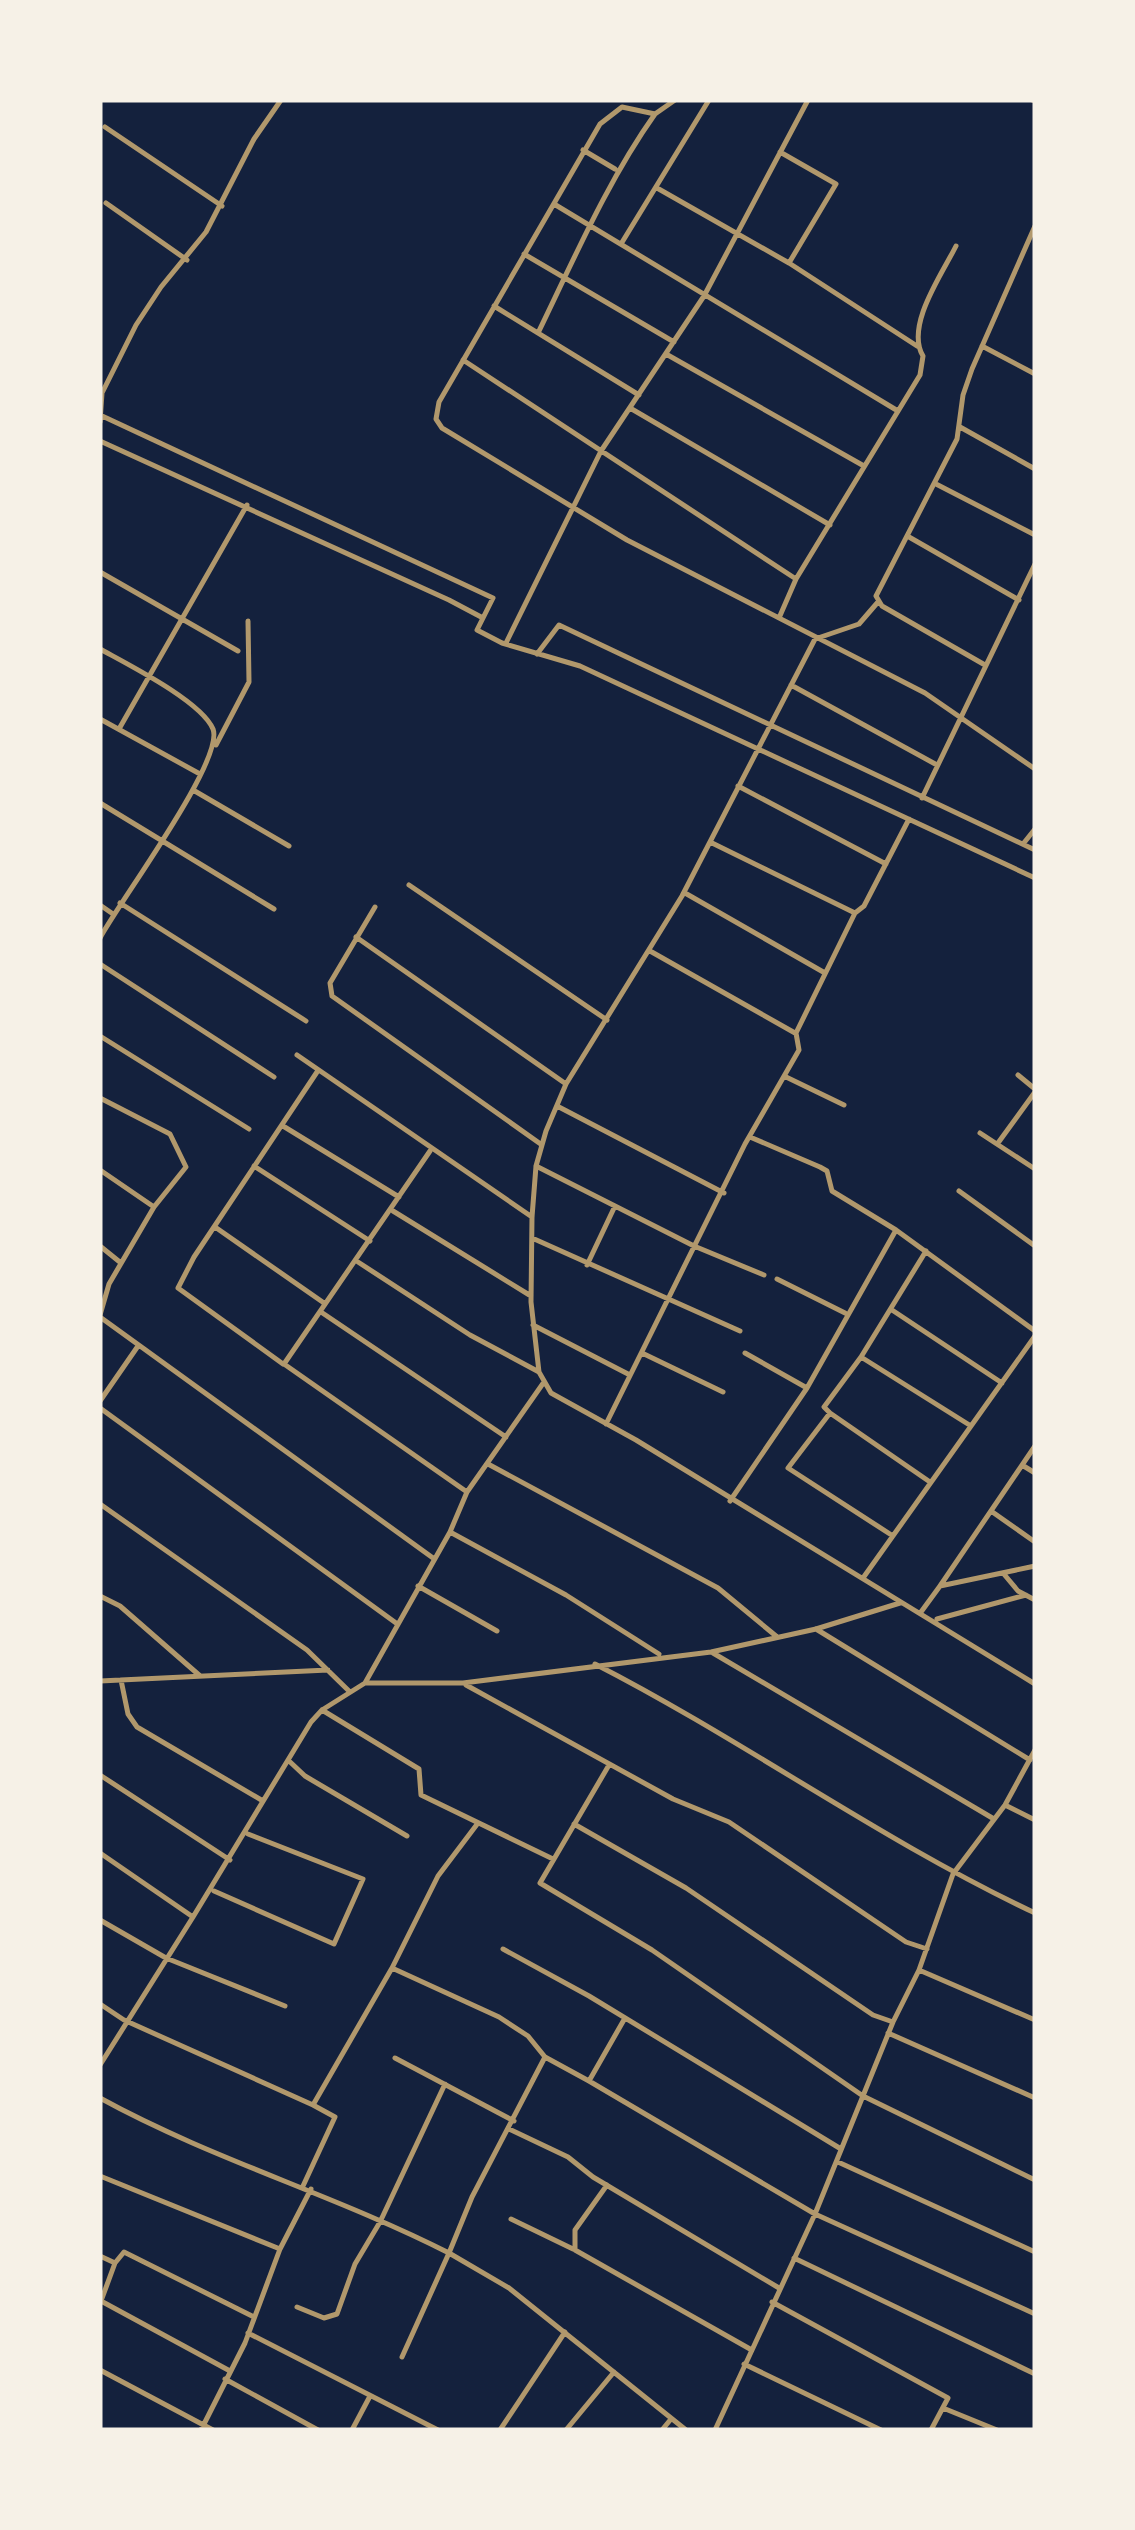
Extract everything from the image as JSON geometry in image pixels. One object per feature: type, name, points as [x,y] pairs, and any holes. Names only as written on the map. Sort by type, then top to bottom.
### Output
[{"type":"street","points":[[281,100],[254,140],[222,206],[188,260],[160,287],[101,394],[101,418],[492,598],[477,630],[506,644],[580,666],[1035,878]]},
{"type":"street","points":[[538,333],[593,227],[616,169],[655,114],[675,100]]},
{"type":"street","points":[[621,244],[709,100]]},
{"type":"street","points":[[506,644],[601,451],[704,296],[808,100]]},
{"type":"street","points":[[655,114],[622,107],[611,112],[583,150],[435,411],[442,428],[627,540],[962,716],[1035,769]]},
{"type":"street","points":[[104,127],[222,206]]},
{"type":"street","points":[[583,150],[616,169]]},
{"type":"street","points":[[780,152],[836,184],[788,263]]},
{"type":"street","points":[[657,188],[788,263],[917,346]]},
{"type":"street","points":[[106,203],[188,260]]},
{"type":"street","points":[[554,204],[898,411]]},
{"type":"street","points":[[1035,226],[963,395],[960,428],[878,588],[878,602],[859,624],[815,640],[684,892],[566,1084],[536,1166],[531,1296],[539,1372],[551,1393],[1035,1684]]},
{"type":"street","points":[[779,618],[796,580],[923,364],[917,346],[919,326],[956,246]]},
{"type":"street","points":[[524,254],[674,342]]},
{"type":"street","points":[[494,306],[639,395]]},
{"type":"street","points":[[982,346],[1035,374]]},
{"type":"street","points":[[666,354],[865,467]]},
{"type":"street","points":[[462,360],[796,580]]},
{"type":"street","points":[[630,408],[830,525]]},
{"type":"street","points":[[960,428],[1035,468]]},
{"type":"street","points":[[100,440],[247,505],[483,618]]},
{"type":"street","points":[[935,483],[1035,536]]},
{"type":"street","points":[[119,729],[247,505]]},
{"type":"street","points":[[908,536],[1019,600]]},
{"type":"street","points":[[922,798],[1035,564]]},
{"type":"street","points":[[100,572],[238,651]]},
{"type":"street","points":[[878,602],[986,665]]},
{"type":"street","points":[[100,938],[193,790],[250,682],[248,620]]},
{"type":"street","points":[[537,654],[560,625],[1035,850]]},
{"type":"street","points":[[100,648],[204,716],[213,731],[214,748]]},
{"type":"street","points":[[790,685],[937,766]]},
{"type":"street","points":[[100,720],[200,774]]},
{"type":"street","points":[[738,786],[886,864]]},
{"type":"street","points":[[193,790],[289,846]]},
{"type":"street","points":[[100,803],[274,910]]},
{"type":"street","points":[[606,1424],[694,1246],[799,1050],[796,1034],[855,913],[864,906],[909,819]]},
{"type":"street","points":[[1022,844],[1035,829]]},
{"type":"street","points":[[710,842],[855,913]]},
{"type":"street","points":[[409,885],[607,1020]]},
{"type":"street","points":[[684,892],[825,974]]},
{"type":"street","points":[[120,903],[306,1021]]},
{"type":"street","points":[[100,905],[113,914]]},
{"type":"street","points":[[375,907],[330,983],[332,996],[542,1146]]},
{"type":"street","points":[[356,937],[566,1084]]},
{"type":"street","points":[[650,951],[796,1034]]},
{"type":"street","points":[[100,964],[274,1077]]},
{"type":"street","points":[[100,1036],[249,1130]]},
{"type":"street","points":[[297,1055],[430,1151],[532,1217]]},
{"type":"street","points":[[318,1072],[178,1288],[468,1492]]},
{"type":"street","points":[[998,1143],[1035,1090],[1018,1075]]},
{"type":"street","points":[[784,1076],[844,1106]]},
{"type":"street","points":[[100,1098],[170,1134],[186,1167],[172,1190],[154,1207],[108,1284],[100,1316],[434,1558]]},
{"type":"street","points":[[557,1106],[724,1193]]},
{"type":"street","points":[[283,1126],[399,1197]]},
{"type":"street","points":[[980,1133],[1035,1169]]},
{"type":"street","points":[[750,1138],[826,1171],[832,1191],[926,1251],[1035,1334],[863,1578]]},
{"type":"street","points":[[284,1364],[430,1151]]},
{"type":"street","points":[[254,1166],[370,1240]]},
{"type":"street","points":[[536,1166],[694,1246],[764,1276]]},
{"type":"street","points":[[100,1170],[154,1207]]},
{"type":"street","points":[[959,1192],[1035,1246]]},
{"type":"street","points":[[587,1265],[615,1206]]},
{"type":"street","points":[[393,1210],[531,1296]]},
{"type":"street","points":[[215,1227],[324,1304]]},
{"type":"street","points":[[730,1501],[807,1388],[845,1313],[896,1230]]},
{"type":"street","points":[[532,1238],[740,1331]]},
{"type":"street","points":[[100,1246],[122,1264]]},
{"type":"street","points":[[926,1251],[892,1310],[824,1407],[930,1482]]},
{"type":"street","points":[[356,1262],[470,1335],[539,1372]]},
{"type":"street","points":[[777,1280],[845,1313]]},
{"type":"street","points":[[892,1310],[1002,1383]]},
{"type":"street","points":[[321,1312],[506,1437]]},
{"type":"street","points":[[534,1325],[628,1374]]},
{"type":"street","points":[[100,1400],[138,1346]]},
{"type":"street","points":[[642,1353],[723,1392]]},
{"type":"street","points":[[746,1353],[807,1388]]},
{"type":"street","points":[[861,1357],[971,1426]]},
{"type":"street","points":[[366,1684],[468,1492],[544,1382]]},
{"type":"street","points":[[100,1408],[396,1623]]},
{"type":"street","points":[[830,1414],[788,1468],[894,1536]]},
{"type":"street","points":[[921,1612],[1035,1446]]},
{"type":"street","points":[[488,1464],[718,1588],[776,1636]]},
{"type":"street","points":[[1022,1464],[1035,1472]]},
{"type":"street","points":[[100,1504],[269,1622],[350,1692]]},
{"type":"street","points":[[991,1511],[1035,1542]]},
{"type":"street","points":[[450,1532],[566,1595],[661,1655]]},
{"type":"street","points":[[940,1586],[1035,1566]]},
{"type":"street","points":[[1003,1573],[1035,1600]]},
{"type":"street","points":[[418,1586],[497,1630]]},
{"type":"street","points":[[934,1620],[1026,1595]]},
{"type":"street","points":[[100,1596],[120,1606],[201,1677]]},
{"type":"street","points":[[100,2065],[124,2020],[248,1834],[288,1760],[322,1710],[350,1692],[366,1684],[463,1683],[661,1655],[711,1652],[816,1629],[900,1602]]},
{"type":"street","points":[[816,1629],[1030,1760]]},
{"type":"street","points":[[711,1652],[994,1820]]},
{"type":"street","points":[[595,1664],[692,1713],[954,1874],[1035,1913]]},
{"type":"street","points":[[100,1681],[328,1670]]},
{"type":"street","points":[[121,1680],[128,1714],[137,1726],[263,1801]]},
{"type":"street","points":[[463,1683],[610,1764],[729,1822],[906,1942],[927,1949]]},
{"type":"street","points":[[322,1710],[419,1769],[421,1795],[554,1859]]},
{"type":"street","points":[[714,2430],[815,2214],[888,2033],[919,1970],[954,1874],[1006,1804],[1035,1750]]},
{"type":"street","points":[[288,1760],[305,1776],[407,1836]]},
{"type":"street","points":[[610,1764],[540,1883],[652,1950],[863,2096],[1035,2180]]},
{"type":"street","points":[[100,1775],[230,1860]]},
{"type":"street","points":[[1006,1804],[1035,1820]]},
{"type":"street","points":[[313,2105],[392,1968],[438,1876],[478,1823]]},
{"type":"street","points":[[574,1824],[686,1888],[874,2015],[893,2022]]},
{"type":"street","points":[[212,1890],[334,1944],[363,1879],[248,1834]]},
{"type":"street","points":[[100,1853],[194,1917]]},
{"type":"street","points":[[100,1920],[166,1958],[285,2006]]},
{"type":"street","points":[[502,1949],[625,2018],[841,2150]]},
{"type":"street","points":[[392,1968],[499,2017],[528,2036],[546,2057],[815,2214],[1035,2314]]},
{"type":"street","points":[[919,1970],[1035,2020]]},
{"type":"street","points":[[100,2004],[124,2020],[336,2117],[303,2186]]},
{"type":"street","points":[[589,2081],[625,2018]]},
{"type":"street","points":[[888,2033],[1035,2098]]},
{"type":"street","points":[[402,2357],[448,2253],[546,2057]]},
{"type":"street","points":[[395,2058],[514,2121]]},
{"type":"street","points":[[297,2307],[324,2318],[337,2314],[355,2264],[380,2222],[445,2084]]},
{"type":"street","points":[[100,2098],[141,2121],[312,2189],[448,2253],[509,2288],[686,2430]]},
{"type":"street","points":[[509,2129],[568,2157],[607,2185],[779,2288]]},
{"type":"street","points":[[836,2161],[1035,2252]]},
{"type":"street","points":[[100,2176],[280,2249]]},
{"type":"street","points":[[576,2250],[575,2230],[607,2185]]},
{"type":"street","points":[[202,2427],[248,2333],[280,2249],[312,2189]]},
{"type":"street","points":[[511,2219],[576,2250],[750,2349]]},
{"type":"street","points":[[230,2372],[101,2301],[114,2263],[124,2252],[254,2317]]},
{"type":"street","points":[[100,2256],[114,2263]]},
{"type":"street","points":[[794,2258],[1035,2374]]},
{"type":"street","points":[[772,2302],[930,2384],[948,2398],[931,2430]]},
{"type":"street","points":[[500,2430],[565,2332]]},
{"type":"street","points":[[248,2333],[438,2430]]},
{"type":"street","points":[[743,2364],[880,2430]]},
{"type":"street","points":[[100,2370],[214,2430]]},
{"type":"street","points":[[566,2430],[614,2372]]},
{"type":"street","points":[[226,2379],[318,2430]]},
{"type":"street","points":[[352,2430],[369,2398]]},
{"type":"street","points":[[943,2408],[998,2430]]},
{"type":"street","points":[[662,2430],[672,2419]]}]
